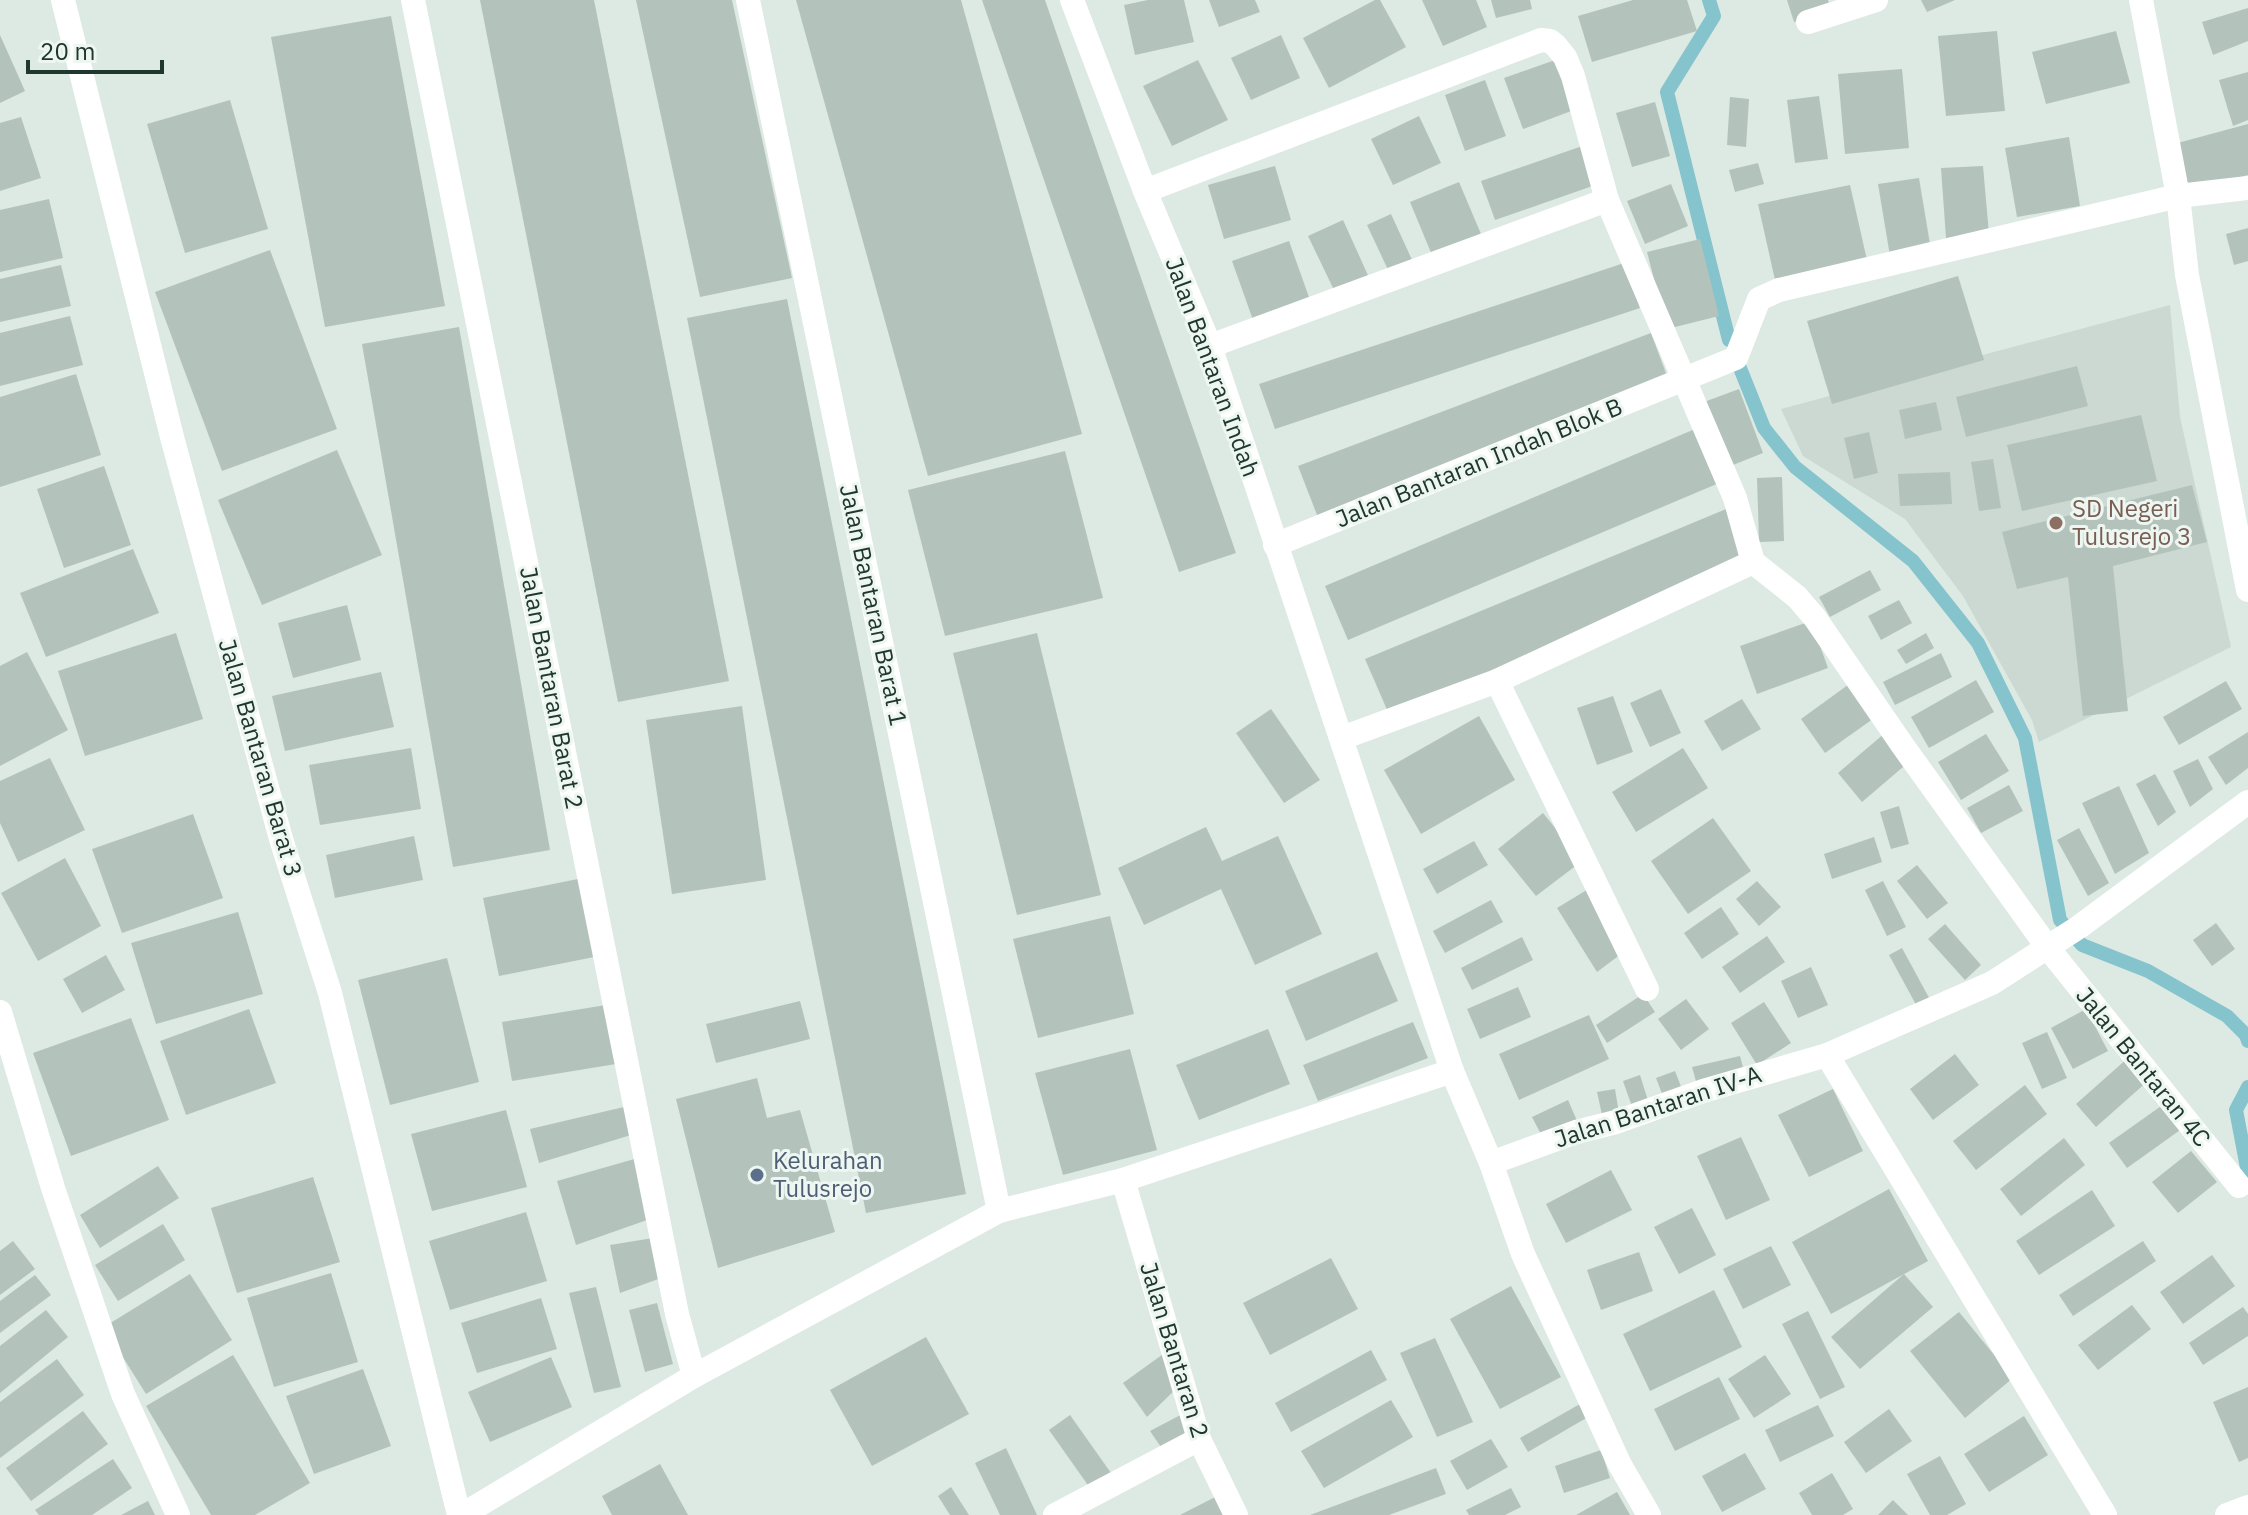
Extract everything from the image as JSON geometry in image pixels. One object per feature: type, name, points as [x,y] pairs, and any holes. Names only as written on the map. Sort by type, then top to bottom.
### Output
[{"type":"street","name":"Jalan Bantaran Barat 3","points":[[63,0],[172,437],[281,839],[330,993],[461,1515]]},
{"type":"street","name":"Jalan Bantaran Barat 2","points":[[413,0],[674,1298],[694,1376]]},
{"type":"street","name":"Jalan Bantaran Barat 1","points":[[748,0],[999,1211]]},
{"type":"street","points":[[1808,22],[1876,0]]},
{"type":"street","points":[[2141,0],[2178,196],[2187,275],[2248,590]]},
{"type":"street","name":"Jalan Bantaran Indah","points":[[1076,1],[1145,191],[1210,346],[1452,1071],[1491,1163],[1523,1254],[1620,1465],[1649,1515]]},
{"type":"street","points":[[1145,191],[1541,40],[1550,41],[1573,76],[1607,200],[1735,498],[1753,562],[1497,681],[1342,738]]},
{"type":"street","name":"Jalan Bantaran Indah Blok B","points":[[1275,545],[1736,358],[1759,299],[1779,290],[2178,196],[2248,188]]},
{"type":"street","points":[[1210,346],[1607,200]]},
{"type":"street","name":"Jalan Bantaran 4C","points":[[1753,562],[1797,597],[1815,618],[2064,937],[2239,1186]]},
{"type":"street","points":[[1497,681],[1647,989]]},
{"type":"street","name":"Jalan Bantaran IV-A","points":[[1491,1163],[1703,1091],[1827,1055],[1992,983],[2064,937],[2248,802]]},
{"type":"street","points":[[0,1012],[53,1188],[123,1394],[178,1515]]},
{"type":"street","points":[[1827,1055],[2105,1515]]},
{"type":"street","points":[[461,1515],[694,1376],[999,1211],[1123,1180],[1452,1071]]},
{"type":"street","name":"Jalan Bantaran 2","points":[[1123,1180],[1199,1439],[1236,1515]]},
{"type":"street","points":[[1055,1515],[1199,1439]]},
{"type":"street","points":[[2227,1515],[2248,1507]]},
{"type":"shaded area","name":"SD Negeri Tulusrejo 3","points":[[2170,305],[2180,417],[2231,647],[2039,742],[2032,720],[1963,596],[1905,519],[1803,456],[1781,409]]},
{"type":"building","points":[[480,0],[594,0],[729,681],[618,702]]},
{"type":"building","points":[[636,0],[732,0],[792,278],[700,297]]},
{"type":"building","points":[[796,0],[961,0],[1082,434],[928,476]]},
{"type":"building","points":[[982,0],[1045,0],[1236,553],[1179,572]]},
{"type":"building","points":[[1148,0],[1184,0],[1194,42],[1135,55],[1124,5]]},
{"type":"building","points":[[1209,0],[1255,0],[1260,12],[1219,27]]},
{"type":"building","points":[[1380,0],[1406,47],[1329,88],[1303,38]]},
{"type":"building","points":[[1422,0],[1476,0],[1487,27],[1443,46]]},
{"type":"building","points":[[1491,0],[1530,0],[1532,9],[1496,18]]},
{"type":"building","points":[[1633,0],[1687,0],[1697,31],[1592,62],[1578,16]]},
{"type":"building","points":[[1787,0],[1828,0],[1831,12],[1794,22]]},
{"type":"building","points":[[1921,0],[1955,0],[1927,12]]},
{"type":"building","points":[[2248,8],[2248,41],[2213,55],[2202,22]]},
{"type":"building","points":[[391,16],[445,306],[325,327],[271,37]]},
{"type":"building","points":[[1997,31],[2005,111],[1946,116],[1938,36]]},
{"type":"building","points":[[2116,31],[2130,83],[2046,104],[2032,52]]},
{"type":"building","points":[[0,35],[25,91],[0,103]]},
{"type":"building","points":[[1281,35],[1300,78],[1251,100],[1231,58]]},
{"type":"building","points":[[1198,60],[1228,120],[1172,146],[1143,86]]},
{"type":"building","points":[[1555,60],[1574,110],[1523,129],[1504,78]]},
{"type":"building","points":[[1902,69],[1909,148],[1845,154],[1838,74]]},
{"type":"building","points":[[2248,72],[2248,120],[2233,126],[2219,80]]},
{"type":"building","points":[[1485,80],[1506,136],[1465,151],[1445,95]]},
{"type":"building","points":[[1819,96],[1828,159],[1795,163],[1787,100]]},
{"type":"building","points":[[1730,97],[1749,99],[1746,147],[1727,145]]},
{"type":"building","points":[[230,100],[268,229],[185,253],[147,124]]},
{"type":"building","points":[[1655,102],[1670,156],[1632,167],[1616,113]]},
{"type":"building","points":[[1419,116],[1441,163],[1393,185],[1371,139]]},
{"type":"building","points":[[21,117],[41,178],[0,191],[0,123]]},
{"type":"building","points":[[2248,124],[2248,175],[2188,192],[2174,144]]},
{"type":"building","points":[[2069,137],[2080,206],[2017,217],[2005,148]]},
{"type":"building","points":[[1588,144],[1601,183],[1495,220],[1481,181]]},
{"type":"building","points":[[1758,163],[1764,184],[1735,192],[1729,170]]},
{"type":"building","points":[[1275,166],[1291,220],[1224,239],[1208,185]]},
{"type":"building","points":[[1983,166],[1989,234],[1946,238],[1941,168]]},
{"type":"building","points":[[1919,178],[1931,250],[1890,256],[1878,184]]},
{"type":"building","points":[[1459,182],[1481,234],[1432,255],[1410,202]]},
{"type":"building","points":[[1671,184],[1688,226],[1645,244],[1627,201]]},
{"type":"building","points":[[1850,185],[1867,260],[1775,280],[1758,204]]},
{"type":"building","points":[[49,199],[63,258],[0,272],[0,210]]},
{"type":"building","points":[[1391,214],[1413,262],[1390,274],[1367,225]]},
{"type":"building","points":[[1343,220],[1371,282],[1335,292],[1308,236]]},
{"type":"building","points":[[2248,228],[2248,261],[2234,265],[2226,234]]},
{"type":"building","points":[[1700,239],[1719,316],[1667,329],[1647,252]]},
{"type":"building","points":[[1289,241],[1310,300],[1253,320],[1232,261]]},
{"type":"building","points":[[270,250],[337,429],[222,471],[155,292]]},
{"type":"building","points":[[1624,263],[1640,308],[1275,429],[1259,384]]},
{"type":"building","points":[[61,265],[71,306],[0,322],[0,279]]},
{"type":"building","points":[[1958,276],[1984,360],[1832,404],[1807,321]]},
{"type":"building","points":[[787,299],[966,1194],[866,1213],[687,318]]},
{"type":"building","points":[[70,316],[83,365],[0,386],[0,333]]},
{"type":"building","points":[[459,327],[550,850],[453,867],[362,344]]},
{"type":"building","points":[[1651,333],[1670,384],[1319,520],[1298,466]]},
{"type":"building","points":[[2077,366],[2088,406],[1966,437],[1956,397]]},
{"type":"building","points":[[76,374],[101,455],[0,487],[0,397]]},
{"type":"building","points":[[1739,389],[1763,453],[1728,467],[1704,402]]},
{"type":"building","points":[[1936,402],[1942,430],[1905,439],[1899,410]]},
{"type":"building","points":[[2141,415],[2157,481],[2022,511],[2007,445]]},
{"type":"building","points":[[1695,429],[1719,483],[1348,640],[1325,586]]},
{"type":"building","points":[[1869,432],[1878,473],[1854,479],[1844,438]]},
{"type":"building","points":[[337,450],[382,555],[262,605],[218,500]]},
{"type":"building","points":[[1065,451],[1103,598],[945,636],[908,490]]},
{"type":"building","points":[[1993,459],[2001,508],[1979,511],[1971,462]]},
{"type":"building","points":[[104,466],[131,545],[64,568],[37,489]]},
{"type":"building","points":[[1950,472],[1952,504],[1900,506],[1898,474]]},
{"type":"building","points":[[1782,477],[1784,541],[1759,542],[1757,478]]},
{"type":"building","points":[[2192,485],[2207,542],[2113,566],[2128,711],[2083,716],[2068,577],[2017,589],[2002,532]]},
{"type":"building","points":[[1731,507],[1746,560],[1575,638],[1388,712],[1365,659]]},
{"type":"building","points":[[133,549],[159,613],[46,657],[20,593]]},
{"type":"building","points":[[1870,570],[1881,590],[1830,617],[1819,597]]},
{"type":"building","points":[[1899,600],[1912,623],[1881,640],[1868,616]]},
{"type":"building","points":[[347,605],[361,660],[293,678],[278,623]]},
{"type":"building","points":[[1811,621],[1828,668],[1757,694],[1740,646]]},
{"type":"building","points":[[176,633],[203,719],[85,756],[58,671]]},
{"type":"building","points":[[1037,633],[1101,895],[1017,915],[953,653]]},
{"type":"building","points":[[1926,633],[1934,648],[1906,664],[1897,650]]},
{"type":"building","points":[[27,652],[68,730],[0,766],[0,666]]},
{"type":"building","points":[[1941,653],[1952,677],[1895,705],[1883,682]]},
{"type":"building","points":[[381,672],[394,727],[285,751],[272,696]]},
{"type":"building","points":[[1976,680],[1994,712],[1929,748],[1911,717]]},
{"type":"building","points":[[2226,681],[2242,709],[2179,745],[2163,717]]},
{"type":"building","points":[[1852,682],[1877,716],[1825,753],[1801,719]]},
{"type":"building","points":[[1661,689],[1681,733],[1650,747],[1630,703]]},
{"type":"building","points":[[1613,696],[1633,752],[1597,765],[1577,708]]},
{"type":"building","points":[[1742,699],[1761,729],[1722,751],[1704,721]]},
{"type":"building","points":[[742,706],[766,880],[672,894],[646,720]]},
{"type":"building","points":[[1271,709],[1320,780],[1284,803],[1236,733]]},
{"type":"building","points":[[1479,716],[1515,780],[1421,834],[1384,770]]},
{"type":"building","points":[[2248,732],[2248,768],[2226,785],[2208,757]]},
{"type":"building","points":[[1885,733],[1910,761],[1862,802],[1838,773]]},
{"type":"building","points":[[1986,734],[2009,771],[1961,800],[1938,762]]},
{"type":"building","points":[[411,748],[421,809],[320,825],[309,765]]},
{"type":"building","points":[[1683,748],[1708,788],[1636,832],[1612,792]]},
{"type":"building","points":[[50,758],[85,830],[18,862],[0,823],[0,781]]},
{"type":"building","points":[[2198,759],[2213,789],[2190,807],[2173,771]]},
{"type":"building","points":[[2155,774],[2176,812],[2158,826],[2136,784]]},
{"type":"building","points":[[2009,785],[2023,811],[1981,833],[1967,808]]},
{"type":"building","points":[[2119,786],[2149,853],[2115,874],[2082,803]]},
{"type":"building","points":[[1899,806],[1909,844],[1891,849],[1880,812]]},
{"type":"building","points":[[1543,813],[1582,861],[1536,896],[1498,849]]},
{"type":"building","points":[[193,814],[223,898],[122,933],[92,849]]},
{"type":"building","points":[[1713,818],[1751,871],[1688,914],[1651,861]]},
{"type":"building","points":[[1206,827],[1222,861],[1278,836],[1322,934],[1255,965],[1221,889],[1144,925],[1118,868]]},
{"type":"building","points":[[2079,828],[2109,883],[2088,896],[2057,840]]},
{"type":"building","points":[[414,836],[423,880],[335,898],[326,855]]},
{"type":"building","points":[[1874,837],[1882,862],[1832,879],[1824,854]]},
{"type":"building","points":[[1474,841],[1488,865],[1437,894],[1423,869]]},
{"type":"building","points":[[65,858],[101,926],[38,961],[1,893]]},
{"type":"building","points":[[1917,865],[1948,903],[1927,919],[1897,881]]},
{"type":"building","points":[[583,878],[599,956],[499,976],[483,898]]},
{"type":"building","points":[[1757,881],[1781,907],[1759,926],[1736,899]]},
{"type":"building","points":[[1883,881],[1906,927],[1887,936],[1865,890]]},
{"type":"building","points":[[1595,885],[1625,951],[1597,972],[1557,908]]},
{"type":"building","points":[[1491,900],[1503,922],[1445,953],[1433,931]]},
{"type":"building","points":[[1721,907],[1739,934],[1702,959],[1684,933]]},
{"type":"building","points":[[238,912],[263,994],[156,1024],[131,943]]},
{"type":"building","points":[[1110,916],[1134,1014],[1038,1038],[1013,939]]},
{"type":"building","points":[[2216,923],[2235,949],[2212,966],[2193,940]]},
{"type":"building","points":[[1945,924],[1981,965],[1965,980],[1928,939]]},
{"type":"building","points":[[1767,936],[1785,962],[1740,993],[1722,967]]},
{"type":"building","points":[[1522,937],[1533,960],[1472,990],[1461,968]]},
{"type":"building","points":[[1902,948],[1934,1007],[1920,1012],[1889,955]]},
{"type":"building","points":[[1377,952],[1398,1001],[1306,1041],[1285,991]]},
{"type":"building","points":[[106,955],[125,990],[82,1013],[63,979]]},
{"type":"building","points":[[447,958],[479,1082],[390,1105],[358,980]]},
{"type":"building","points":[[1811,967],[1828,1005],[1798,1018],[1781,981]]},
{"type":"building","points":[[1518,987],[1531,1017],[1480,1039],[1467,1009]]},
{"type":"building","points":[[1643,994],[1655,1012],[1607,1043],[1596,1025]]},
{"type":"building","points":[[1686,999],[1709,1029],[1681,1050],[1658,1019]]},
{"type":"building","points":[[800,1001],[810,1039],[716,1063],[706,1024]]},
{"type":"building","points":[[1764,1002],[1791,1043],[1757,1065],[1731,1023]]},
{"type":"building","points":[[606,1005],[616,1064],[512,1081],[502,1022]]},
{"type":"building","points":[[249,1009],[276,1083],[186,1115],[160,1041]]},
{"type":"building","points":[[2086,1009],[2108,1051],[2073,1069],[2051,1028]]},
{"type":"building","points":[[1589,1015],[1609,1059],[1519,1100],[1499,1054]]},
{"type":"building","points":[[131,1018],[169,1120],[71,1156],[33,1053]]},
{"type":"building","points":[[1413,1022],[1428,1058],[1318,1101],[1303,1065]]},
{"type":"building","points":[[1268,1029],[1290,1084],[1199,1120],[1176,1065]]},
{"type":"building","points":[[2047,1032],[2067,1078],[2042,1089],[2022,1043]]},
{"type":"building","points":[[1130,1049],[1157,1150],[1063,1175],[1035,1073]]},
{"type":"building","points":[[1955,1054],[1979,1085],[1933,1120],[1910,1089]]},
{"type":"building","points":[[1740,1056],[1746,1078],[1699,1092],[1692,1067]]},
{"type":"building","points":[[2129,1057],[2149,1080],[2096,1127],[2076,1104]]},
{"type":"building","points":[[1675,1071],[1685,1097],[1666,1104],[1656,1078]]},
{"type":"building","points":[[1640,1075],[1651,1110],[1635,1115],[1623,1081]]},
{"type":"building","name":"Kelurahan Tulusrejo","points":[[757,1078],[767,1118],[800,1110],[835,1232],[718,1268],[676,1099]]},
{"type":"building","points":[[2025,1085],[2047,1114],[1976,1170],[1953,1141]]},
{"type":"building","points":[[1615,1089],[1620,1119],[1604,1124],[1597,1092]]},
{"type":"building","points":[[1833,1089],[1863,1151],[1809,1177],[1778,1115]]},
{"type":"building","points":[[1568,1100],[1581,1130],[1545,1142],[1532,1117]]},
{"type":"building","points":[[2164,1104],[2183,1128],[2127,1168],[2109,1143]]},
{"type":"building","points":[[628,1106],[631,1135],[539,1163],[530,1129]]},
{"type":"building","points":[[506,1110],[527,1187],[432,1211],[411,1134]]},
{"type":"building","points":[[1741,1137],[1770,1200],[1726,1220],[1697,1156]]},
{"type":"building","points":[[2064,1138],[2085,1165],[2021,1216],[2000,1189]]},
{"type":"building","points":[[2191,1151],[2217,1182],[2178,1213],[2152,1182]]},
{"type":"building","points":[[638,1158],[647,1220],[576,1245],[557,1181]]},
{"type":"building","points":[[158,1166],[179,1198],[100,1248],[80,1215]]},
{"type":"building","points":[[1611,1170],[1632,1210],[1566,1243],[1546,1204]]},
{"type":"building","points":[[313,1177],[340,1262],[237,1293],[211,1208]]},
{"type":"building","points":[[1889,1189],[1928,1261],[1831,1314],[1792,1242]]},
{"type":"building","points":[[2092,1190],[2115,1226],[2039,1275],[2016,1241]]},
{"type":"building","points":[[1692,1208],[1716,1255],[1679,1274],[1654,1227]]},
{"type":"building","points":[[526,1212],[547,1281],[450,1310],[429,1241]]},
{"type":"building","points":[[163,1224],[185,1260],[118,1301],[95,1265]]},
{"type":"building","points":[[653,1238],[661,1278],[620,1293],[610,1245]]},
{"type":"building","points":[[13,1241],[35,1269],[0,1295],[0,1251]]},
{"type":"building","points":[[2143,1241],[2156,1261],[2073,1316],[2059,1295]]},
{"type":"building","points":[[1771,1246],[1791,1285],[1743,1309],[1723,1269]]},
{"type":"building","points":[[1639,1252],[1653,1291],[1601,1310],[1587,1270]]},
{"type":"building","points":[[2212,1255],[2235,1286],[2183,1324],[2160,1292]]},
{"type":"building","points":[[1331,1258],[1358,1309],[1270,1355],[1243,1303]]},
{"type":"building","points":[[331,1273],[358,1362],[274,1387],[247,1298]]},
{"type":"building","points":[[190,1274],[232,1340],[146,1394],[104,1327]]},
{"type":"building","points":[[1904,1274],[1933,1307],[1860,1369],[1831,1337]]},
{"type":"building","points":[[35,1275],[51,1295],[0,1333],[0,1301]]},
{"type":"building","points":[[1511,1286],[1561,1377],[1500,1409],[1450,1319]]},
{"type":"building","points":[[596,1287],[621,1387],[594,1393],[569,1293]]},
{"type":"building","points":[[1714,1290],[1742,1347],[1650,1391],[1623,1334]]},
{"type":"building","points":[[541,1298],[557,1349],[477,1373],[461,1323]]},
{"type":"building","points":[[657,1303],[673,1364],[645,1372],[629,1310]]},
{"type":"building","points":[[2132,1305],[2151,1329],[2098,1370],[2078,1345]]},
{"type":"building","points":[[2243,1307],[2248,1314],[2248,1336],[2203,1365],[2189,1343]]},
{"type":"building","points":[[46,1310],[68,1337],[0,1393],[0,1346]]},
{"type":"building","points":[[1808,1311],[1845,1387],[1820,1399],[1782,1324]]},
{"type":"building","points":[[1959,1312],[2013,1378],[1965,1418],[1910,1351]]},
{"type":"building","points":[[926,1337],[969,1414],[872,1466],[830,1390]]},
{"type":"building","points":[[1435,1338],[1473,1422],[1437,1437],[1400,1353]]},
{"type":"building","points":[[1371,1350],[1387,1380],[1291,1432],[1275,1403]]},
{"type":"building","points":[[1166,1352],[1181,1384],[1147,1417],[1123,1383]]},
{"type":"building","points":[[233,1355],[310,1483],[255,1515],[211,1515],[146,1406]]},
{"type":"building","points":[[1765,1355],[1791,1394],[1754,1418],[1728,1379]]},
{"type":"building","points":[[551,1357],[572,1407],[490,1442],[468,1392]]},
{"type":"building","points":[[57,1359],[84,1395],[0,1458],[0,1402]]},
{"type":"building","points":[[363,1369],[391,1446],[314,1474],[286,1396]]},
{"type":"building","points":[[1719,1377],[1740,1419],[1675,1451],[1654,1409]]},
{"type":"building","points":[[2248,1387],[2248,1458],[2239,1462],[2213,1402]]},
{"type":"building","points":[[1391,1400],[1413,1437],[1324,1488],[1301,1451]]},
{"type":"building","points":[[1580,1404],[1588,1417],[1528,1452],[1520,1438]]},
{"type":"building","points":[[1818,1405],[1834,1436],[1780,1462],[1765,1430]]},
{"type":"building","points":[[1889,1409],[1912,1441],[1866,1473],[1844,1442]]},
{"type":"building","points":[[1190,1410],[1197,1435],[1165,1453],[1150,1431]]},
{"type":"building","points":[[83,1411],[108,1444],[31,1501],[6,1468]]},
{"type":"building","points":[[1070,1415],[1111,1473],[1090,1488],[1049,1430]]},
{"type":"building","points":[[2024,1416],[2048,1455],[1989,1492],[1964,1454]]},
{"type":"building","points":[[1491,1439],[1508,1467],[1467,1490],[1450,1461]]},
{"type":"building","points":[[1006,1448],[1037,1515],[1000,1515],[975,1463]]},
{"type":"building","points":[[1601,1450],[1610,1478],[1564,1493],[1555,1466]]},
{"type":"building","points":[[1745,1453],[1766,1489],[1722,1512],[1702,1476]]},
{"type":"building","points":[[1940,1456],[1966,1504],[1947,1515],[1930,1515],[1907,1474]]},
{"type":"building","points":[[113,1459],[132,1488],[92,1515],[39,1515],[35,1510]]},
{"type":"building","points":[[660,1464],[688,1515],[612,1515],[602,1496]]},
{"type":"building","points":[[1436,1468],[1446,1494],[1389,1515],[1310,1515]]},
{"type":"building","points":[[1832,1473],[1853,1509],[1843,1515],[1812,1515],[1799,1493]]},
{"type":"building","points":[[951,1487],[969,1515],[950,1515],[938,1496]]},
{"type":"building","points":[[1511,1488],[1521,1507],[1505,1515],[1469,1515],[1466,1510]]},
{"type":"building","points":[[1617,1492],[1630,1515],[1576,1515]]},
{"type":"building","points":[[1223,1493],[1234,1515],[1180,1515]]},
{"type":"building","points":[[1893,1500],[1908,1515],[1878,1515]]},
{"type":"building","points":[[148,1501],[155,1515],[121,1515]]},
{"type":"waterway","points":[[1709,0],[1714,16],[1667,92],[1729,340]]},
{"type":"waterway","points":[[1740,368],[1764,428],[1795,467],[1913,561],[1978,643],[2025,738],[2060,920],[2082,945],[2148,971],[2227,1016],[2248,1041]]},
{"type":"waterway","points":[[2248,1087],[2236,1110],[2248,1173]]},
{"type":"place","name":"SD Negeri Tulusrejo 3","points":[[2056,523]]},
{"type":"place","name":"Kelurahan Tulusrejo","points":[[757,1175]]}]
